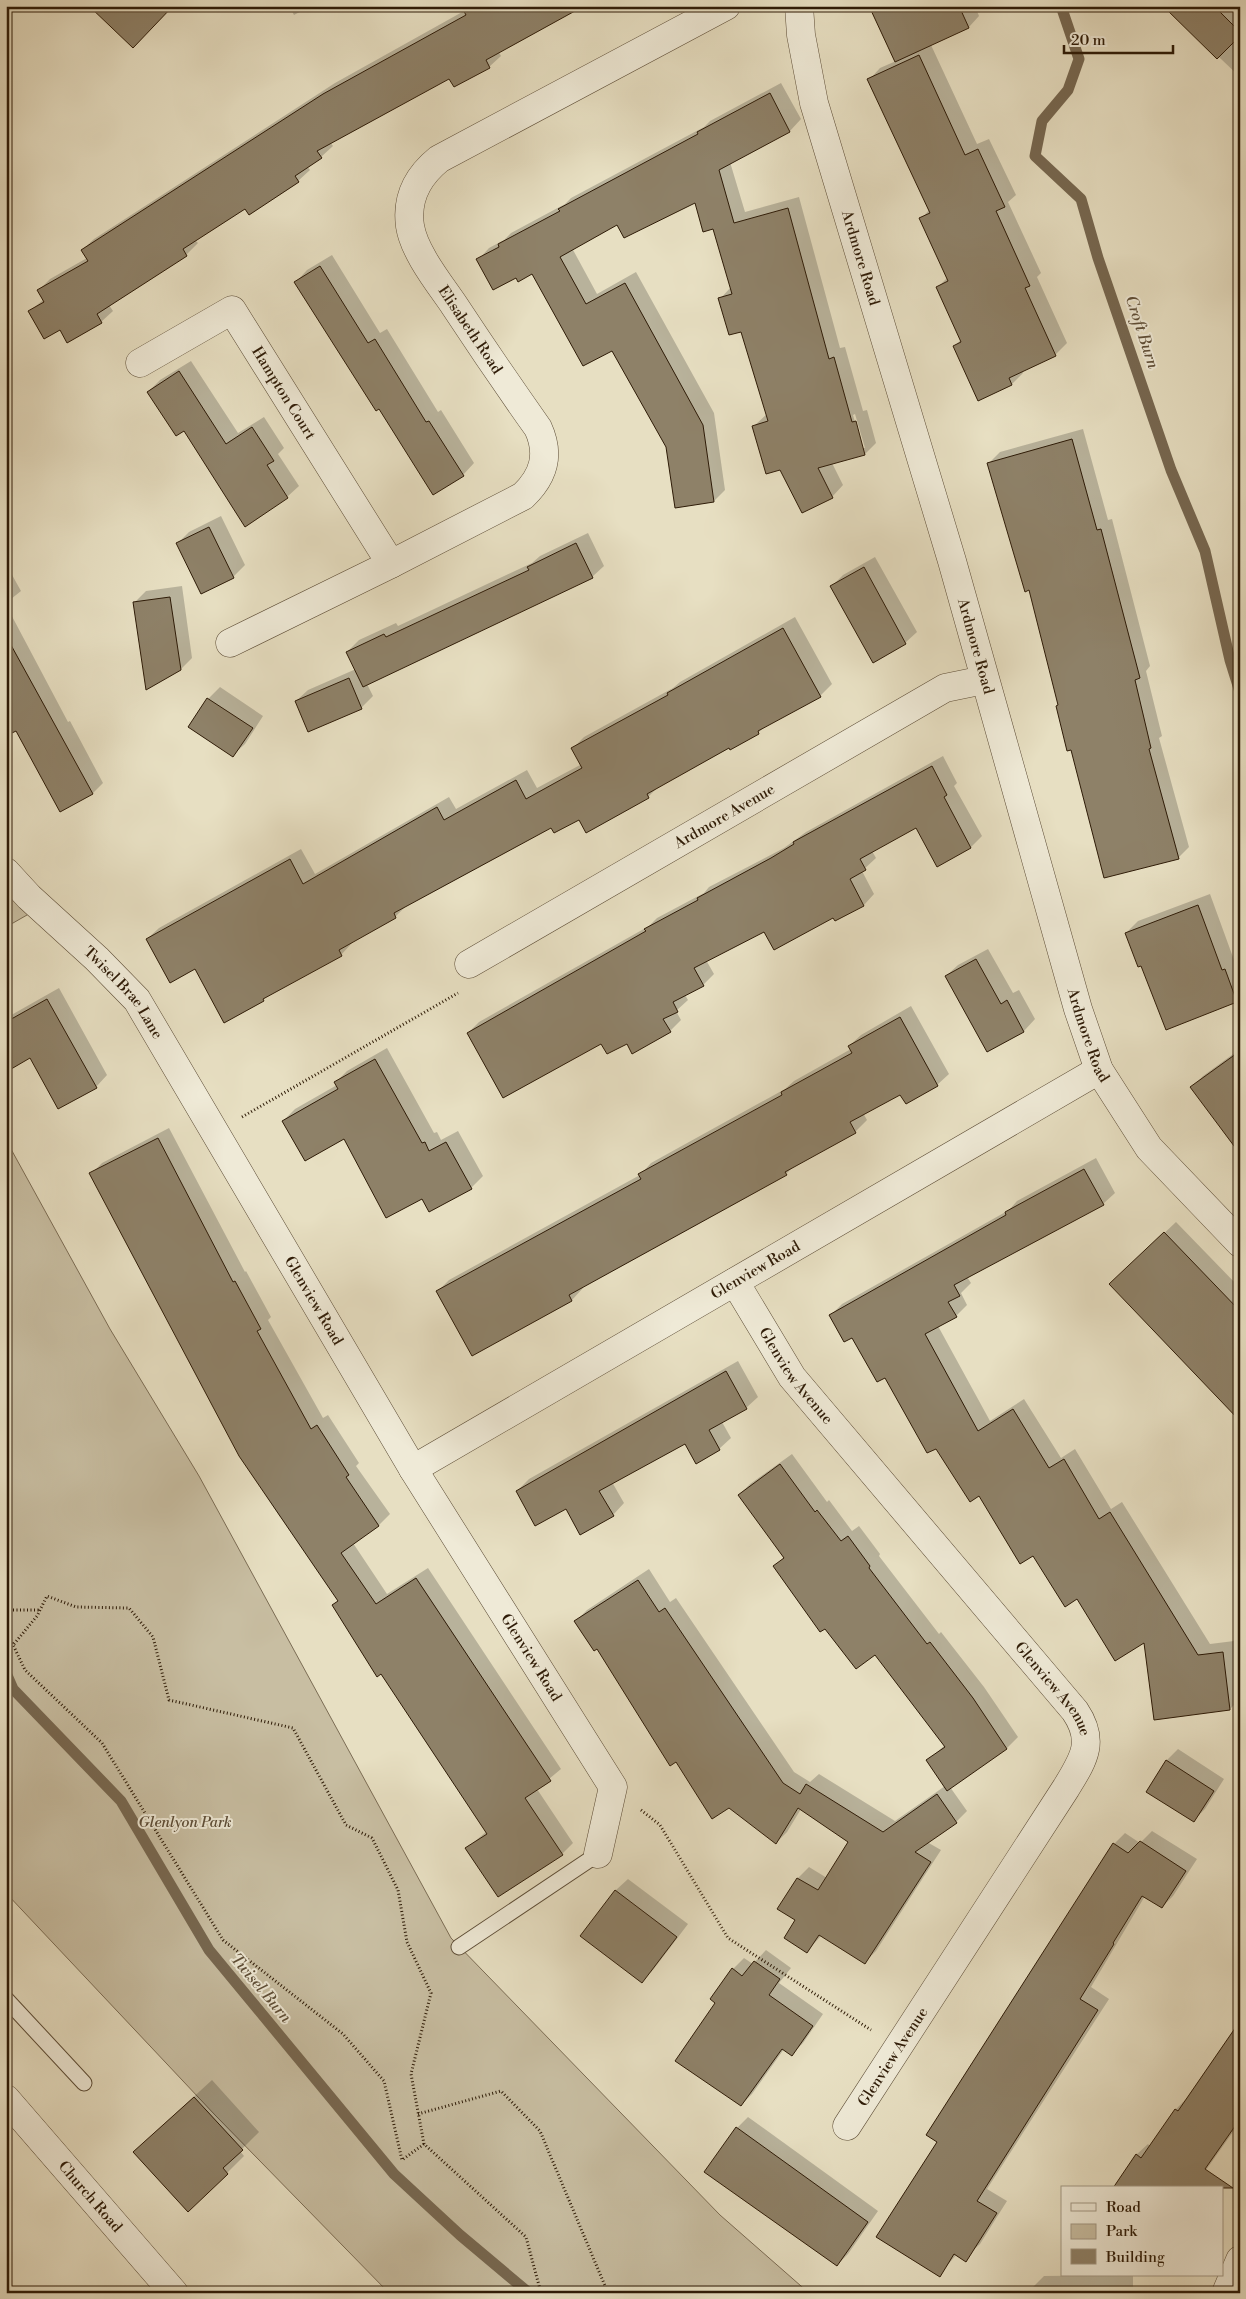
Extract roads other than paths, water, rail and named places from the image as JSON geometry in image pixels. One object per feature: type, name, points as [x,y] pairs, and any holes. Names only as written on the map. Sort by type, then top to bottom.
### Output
[{"type":"street","name":"Elisabeth Road","points":[[230,643],[523,496],[533,487],[544,463],[543,439],[538,428],[434,277],[414,241],[409,211],[412,195],[418,181],[427,169],[439,159],[726,6]]},
{"type":"street","name":"Ardmore Road","points":[[799,6],[801,36],[814,103],[952,561],[1078,1009],[1099,1070],[1149,1148],[1240,1243]]},
{"type":"street","name":"Hampton Court","points":[[140,363],[232,310],[390,564]]},
{"type":"street","name":"Ardmore Avenue","points":[[469,964],[945,688],[984,680]]},
{"type":"street","name":"Twisel Brae Lane","points":[[6,872],[28,897],[97,959],[137,1000],[216,1132]]},
{"type":"street","name":"Glenview Road","points":[[413,1469],[1099,1070]]},
{"type":"street","name":"Glenview Road","points":[[216,1132],[413,1469],[613,1787],[598,1854]]},
{"type":"street","name":"Glenview Avenue","points":[[735,1282],[792,1378],[1075,1712],[1086,1732],[1087,1745],[1084,1758],[1074,1776],[847,2126]]},
{"type":"street","name":"Church Road","points":[[6,2099],[174,2293]]},
{"type":"street","points":[[1226,2293],[1240,2260]]},
{"type":"lane","points":[[459,1947],[598,1854]]},
{"type":"lane","points":[[6,1999],[84,2083]]},
{"type":"waterway","name":"Croft Burn","points":[[1061,6],[1079,59],[1068,90],[1042,121],[1035,156],[1081,199],[1098,258],[1171,470],[1205,551],[1230,660],[1240,692]]},
{"type":"waterway","name":"Twisel Burn","points":[[6,1673],[13,1689],[121,1801],[209,1950],[394,2174],[460,2235],[529,2293]]},
{"type":"park label","name":"Glenlyon Park","points":[[185,1822]]}]
